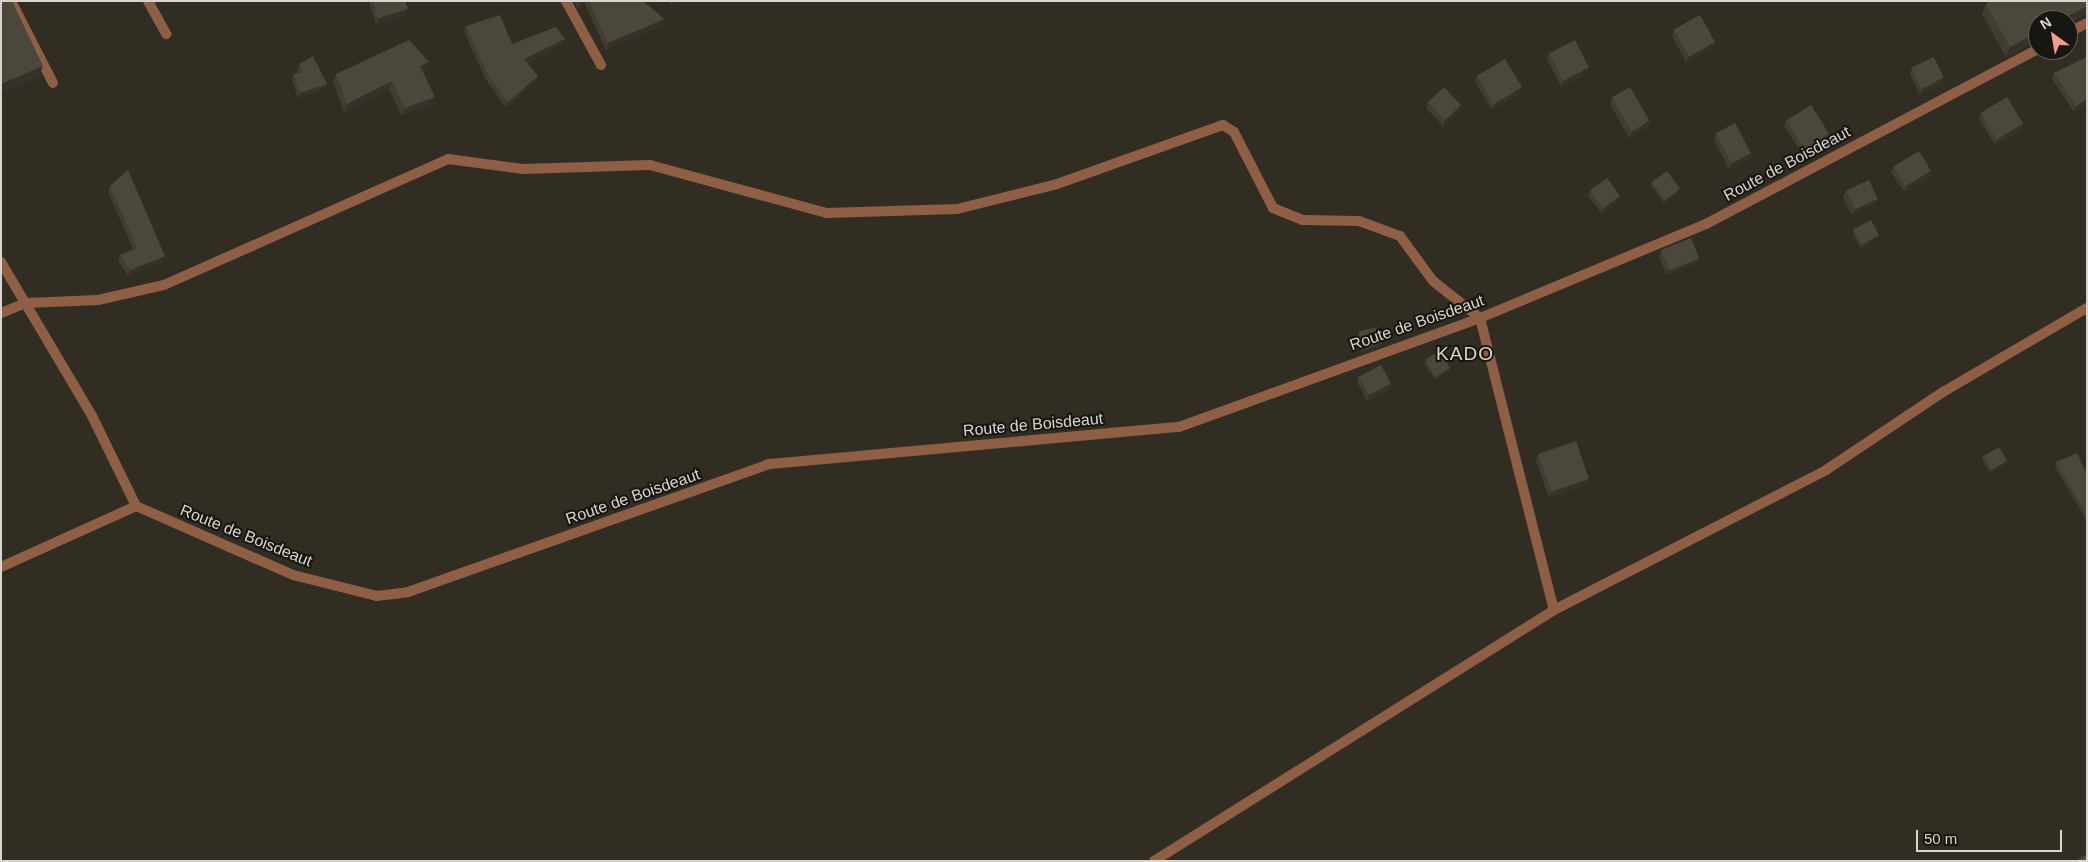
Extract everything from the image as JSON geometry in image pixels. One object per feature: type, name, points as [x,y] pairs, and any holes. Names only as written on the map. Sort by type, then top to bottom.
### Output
[{"type":"street","points":[[11,1],[53,83]]},
{"type":"street","points":[[148,1],[166,34]]},
{"type":"street","points":[[566,1],[601,65]]},
{"type":"street","name":"Route de Boisdeaut","points":[[136,506],[293,575],[378,596],[408,592],[770,464],[1179,427],[1480,318],[1706,224],[2028,54]]},
{"type":"street","points":[[1,312],[26,303],[98,300],[164,285],[448,159],[523,169],[650,165],[827,213],[957,209],[1057,184],[1223,124],[1234,132],[1273,208],[1302,220],[1359,221],[1400,236],[1433,281],[1480,318],[1554,610]]},
{"type":"street","points":[[1,262],[92,416],[136,506],[1,567]]},
{"type":"street","points":[[1154,861],[1554,610],[1826,470],[1944,392],[2087,308]]},
{"type":"building","points":[[1,1],[12,1],[43,66],[1,84]]},
{"type":"building","points":[[373,1],[405,1],[408,9],[378,18]]},
{"type":"building","points":[[589,1],[643,1],[664,19],[608,43]]},
{"type":"building","points":[[1990,1],[2087,1],[2087,6],[2078,11],[2028,10],[2028,37],[2010,47],[1986,4]]},
{"type":"building","points":[[500,15],[512,44],[556,27],[565,39],[524,59],[538,76],[508,102],[487,73],[466,26]]},
{"type":"building","points":[[1700,15],[1715,42],[1689,57],[1674,30]]},
{"type":"building","points":[[409,40],[429,62],[420,66],[435,97],[405,108],[392,81],[347,104],[336,74]]},
{"type":"building","points":[[1575,40],[1589,68],[1563,81],[1549,53]]},
{"type":"building","points":[[313,56],[327,84],[300,93],[294,74],[303,71],[299,64]]},
{"type":"building","points":[[1934,57],[1944,78],[1921,88],[1911,68]]},
{"type":"building","points":[[2087,57],[2087,99],[2076,106],[2054,73]]},
{"type":"building","points":[[1505,59],[1522,87],[1494,104],[1477,76]]},
{"type":"building","points":[[1444,87],[1461,105],[1445,120],[1428,102]]},
{"type":"building","points":[[1630,87],[1650,121],[1631,131],[1612,98]]},
{"type":"building","points":[[2007,97],[2023,124],[1996,140],[1980,113]]},
{"type":"building","points":[[1811,105],[1829,134],[1804,149],[1786,120]]},
{"type":"building","points":[[1735,123],[1751,153],[1732,163],[1716,133]]},
{"type":"building","points":[[1919,151],[1931,171],[1905,186],[1893,166]]},
{"type":"building","points":[[128,170],[165,256],[130,270],[120,255],[137,248],[110,186]]},
{"type":"building","points":[[1667,171],[1680,189],[1665,200],[1652,182]]},
{"type":"building","points":[[1607,178],[1620,196],[1603,208],[1590,190]]},
{"type":"building","points":[[1869,180],[1878,199],[1855,210],[1846,191]]},
{"type":"building","points":[[1871,220],[1879,235],[1861,244],[1853,229]]},
{"type":"building","points":[[1691,238],[1699,258],[1670,270],[1661,250]]},
{"type":"building","points":[[1378,327],[1382,344],[1362,348],[1359,331]]},
{"type":"building","points":[[1440,351],[1450,368],[1435,377],[1425,360]]},
{"type":"building","points":[[1381,365],[1391,384],[1369,395],[1359,377]]},
{"type":"building","points":[[1576,441],[1589,479],[1551,492],[1538,454]]},
{"type":"building","points":[[1999,447],[2007,461],[1991,470],[1983,456]]},
{"type":"building","points":[[2077,453],[2087,475],[2087,514],[2056,462]]},
{"type":"building","points":[[2087,854],[2087,861],[2076,861]]},
{"type":"district","name":"KADO","points":[[1465,354]]}]
